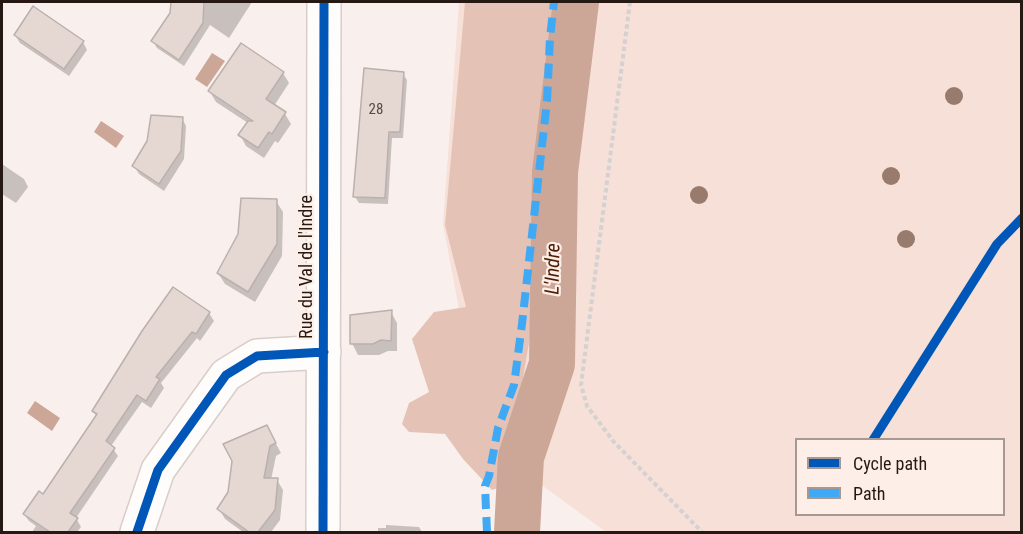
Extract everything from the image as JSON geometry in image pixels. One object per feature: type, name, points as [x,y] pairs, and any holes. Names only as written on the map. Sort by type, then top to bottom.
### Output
[{"type":"street","name":"Rue du Val de l'Indre","points":[[323,532],[324,2]]},
{"type":"street","points":[[136,532],[158,470],[226,375],[257,356],[324,352]]},
{"type":"path","points":[[630,2],[581,385],[587,406],[614,442],[702,532]]},
{"type":"shaded area","points":[[459,2],[1021,2],[1021,532],[606,532],[484,443],[443,224]]},
{"type":"shaded area","points":[[465,2],[570,2],[561,61],[548,200],[532,325],[518,408],[513,483],[492,490],[463,459],[445,434],[409,432],[402,424],[409,403],[429,392],[412,339],[434,312],[466,307],[445,225]]},
{"type":"shaded area","points":[[212,53],[225,61],[207,87],[195,79]]},
{"type":"shaded area","points":[[101,121],[124,136],[116,148],[94,132]]},
{"type":"shaded area","points":[[35,401],[60,418],[52,431],[27,413]]},
{"type":"building","points":[[171,2],[204,2],[203,23],[179,60],[151,41],[170,13]]},
{"type":"building","points":[[33,6],[84,41],[64,69],[14,35]]},
{"type":"building","points":[[241,43],[284,72],[266,99],[286,112],[272,134],[269,132],[258,148],[238,135],[248,121],[253,121],[208,91]]},
{"type":"building","points":[[364,68],[404,72],[400,132],[389,132],[385,198],[353,197]]},
{"type":"building","points":[[151,115],[183,117],[181,151],[159,184],[132,166],[147,141]]},
{"type":"building","points":[[241,198],[277,199],[277,244],[248,292],[217,273],[238,234]]},
{"type":"building","points":[[173,287],[210,312],[196,334],[192,332],[156,377],[160,379],[146,401],[137,395],[106,441],[115,448],[70,513],[78,518],[68,532],[50,532],[23,514],[39,491],[43,494],[97,414],[92,411],[142,331]]},
{"type":"building","points":[[392,310],[391,341],[350,344],[350,315]]},
{"type":"building","points":[[267,425],[276,443],[270,446],[264,478],[278,478],[275,510],[258,532],[249,532],[217,509],[228,492],[232,461],[223,444]]},
{"type":"waterway","name":"L'Indre","points":[[517,532],[521,457],[552,364],[555,172],[576,2]]},
{"type":"marked path","points":[[487,532],[485,486],[498,428],[514,385],[522,324],[547,101],[554,2]]},
{"type":"cycle path","points":[[323,532],[324,2]]},
{"type":"cycle path","points":[[874,438],[997,244],[1022,218]]},
{"type":"cycle path","points":[[137,532],[158,470],[226,375],[257,356],[324,352]]}]
